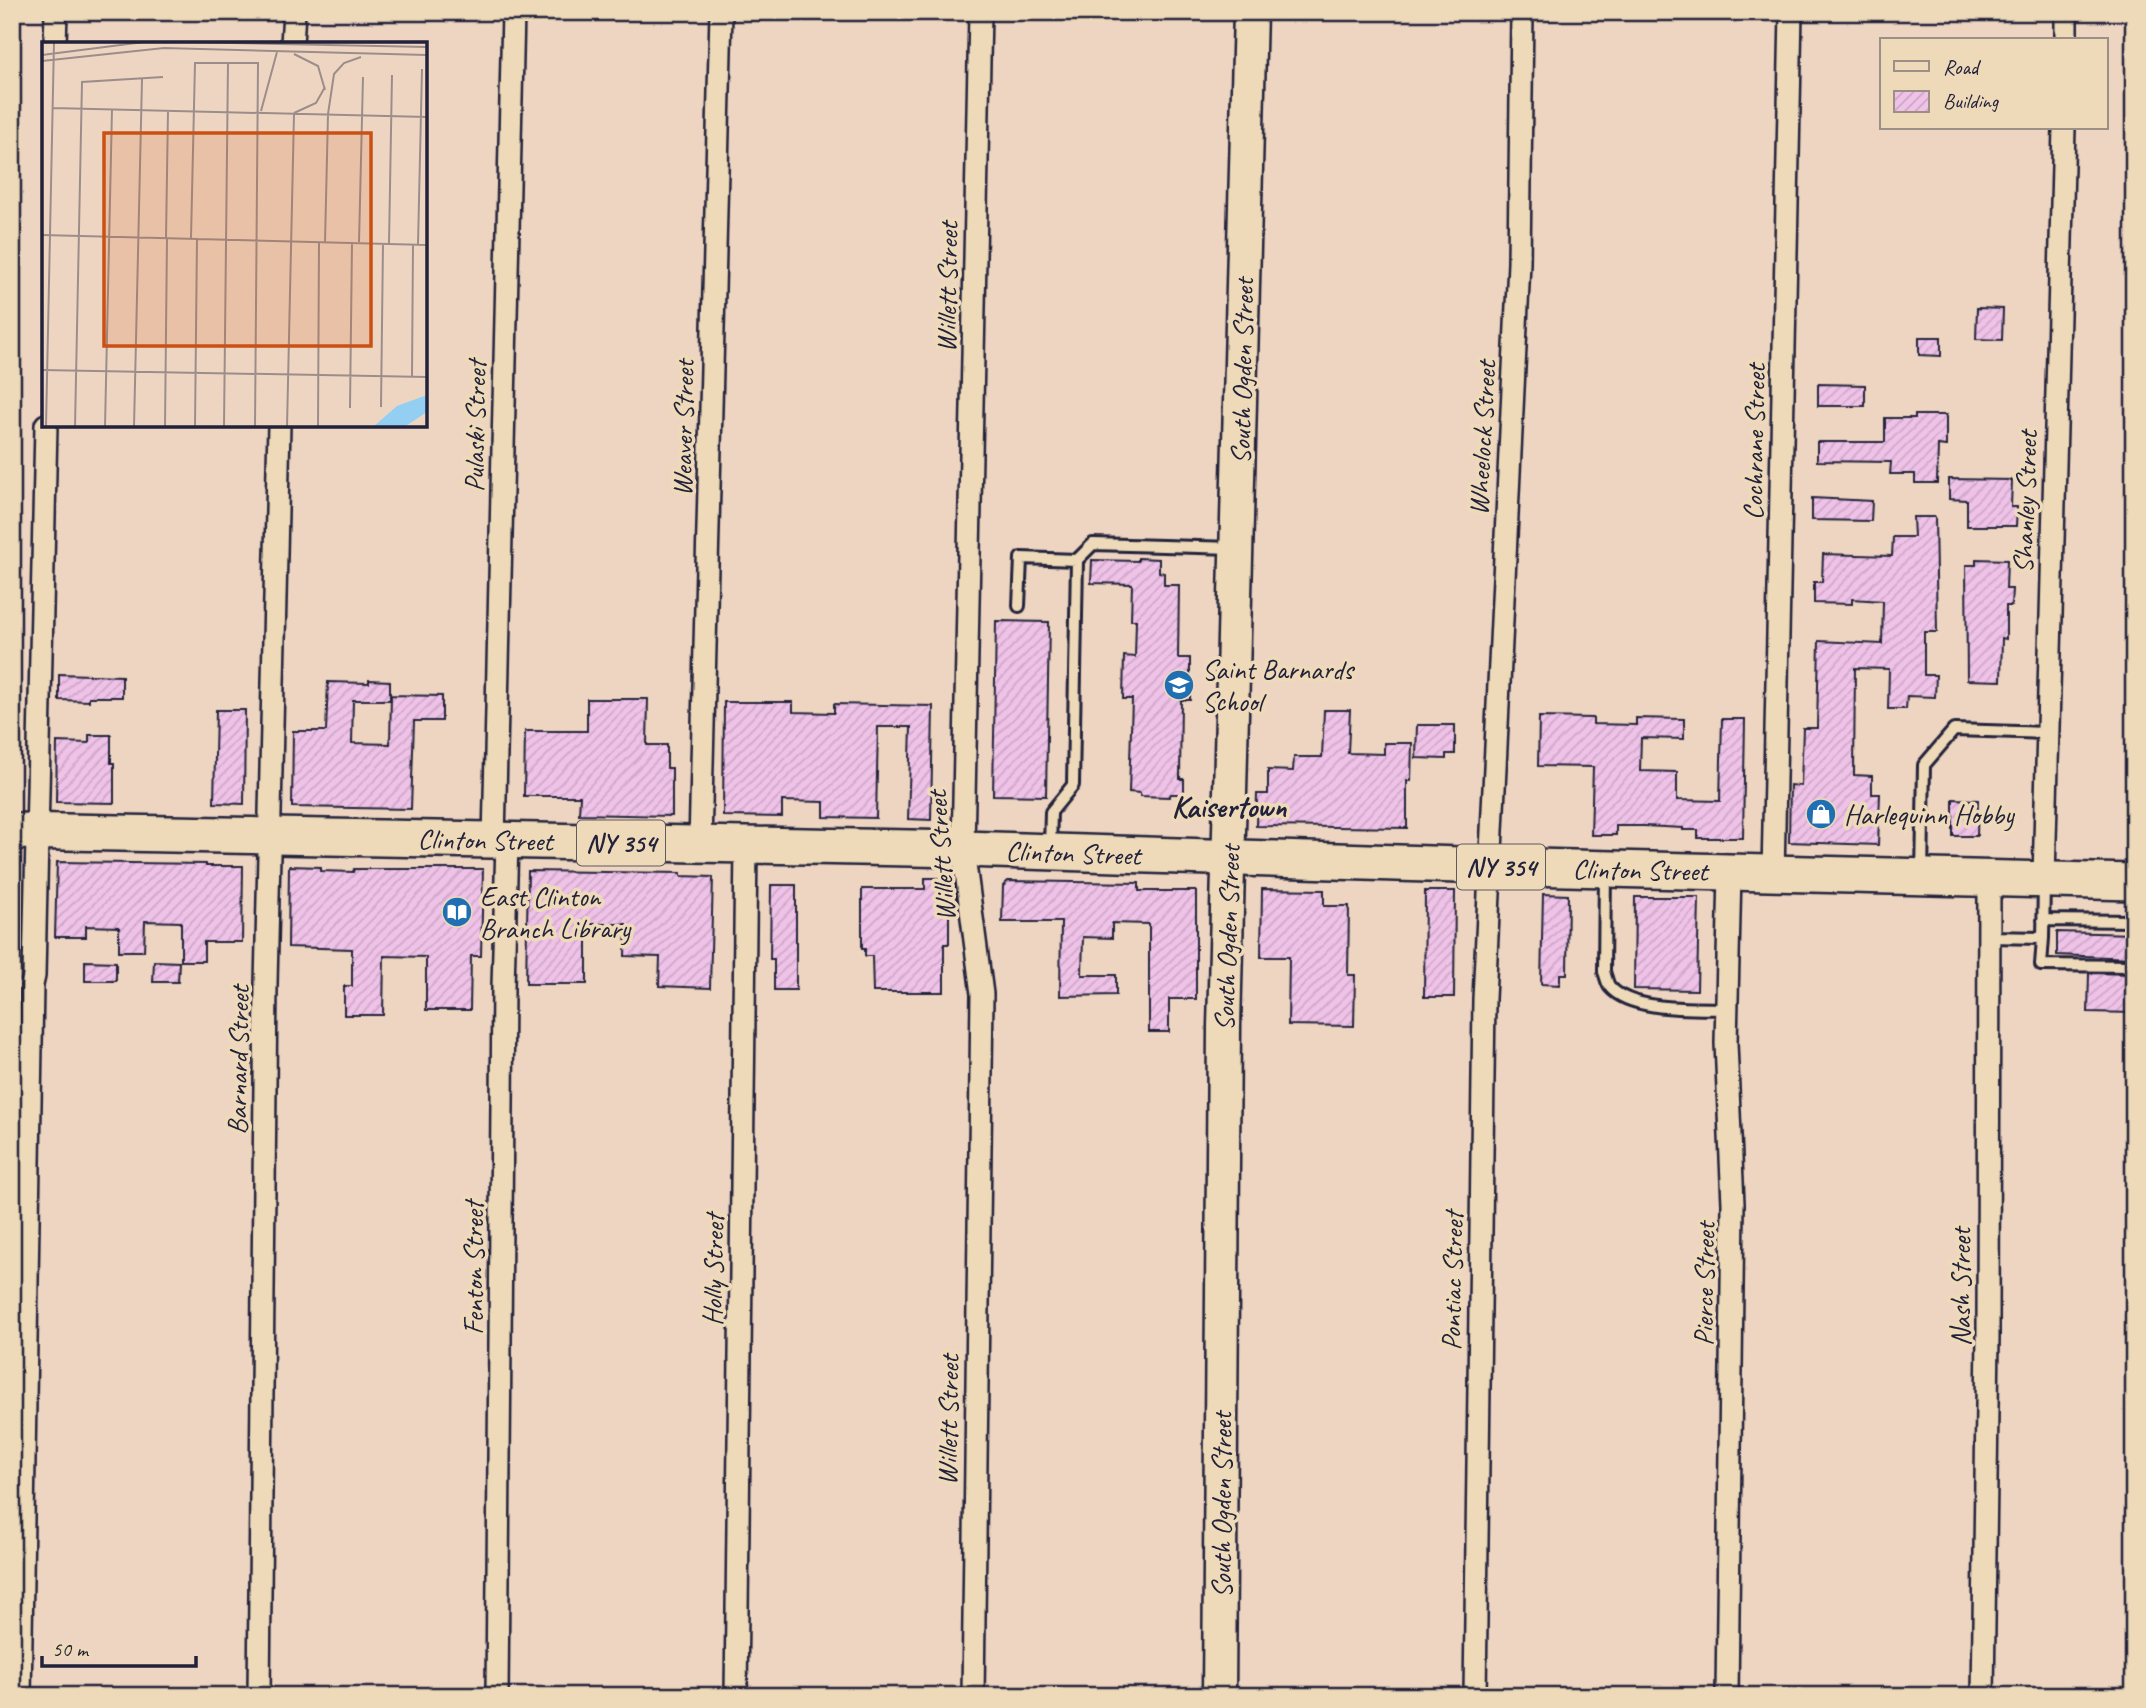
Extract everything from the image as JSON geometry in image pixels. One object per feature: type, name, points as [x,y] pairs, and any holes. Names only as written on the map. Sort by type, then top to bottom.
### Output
[{"type":"main road","name":"Clinton Street","points":[[25,832],[963,849],[1773,874],[2134,881]]},
{"type":"street","points":[[55,42],[56,12]]},
{"type":"street","points":[[292,42],[294,12]]},
{"type":"street","name":"Pulaski Street","points":[[500,841],[513,12]]},
{"type":"street","name":"Weaver Street","points":[[700,844],[721,12]]},
{"type":"street","name":"Willett Street","points":[[973,1696],[982,994],[963,849],[980,12]]},
{"type":"street","name":"South Ogden Street","points":[[1219,1696],[1224,1026],[1250,12]]},
{"type":"street","name":"Wheelock Street","points":[[1491,866],[1520,237],[1522,12]]},
{"type":"street","name":"Cochrane Street","points":[[1773,874],[1791,12]]},
{"type":"street","points":[[2066,12],[2066,38]]},
{"type":"street","name":"Shanley Street","points":[[2044,878],[2064,130]]},
{"type":"street","points":[[20,1696],[34,976],[25,832],[46,427]]},
{"type":"street","name":"Barnard Street","points":[[258,1696],[270,836],[279,427]]},
{"type":"street","name":"Fenton Street","points":[[497,1696],[503,987],[500,841]]},
{"type":"street","name":"Holly Street","points":[[736,1696],[746,845]]},
{"type":"street","name":"Pontiac Street","points":[[1475,1696],[1484,999],[1491,866]]},
{"type":"street","name":"Pierce Street","points":[[1727,1696],[1733,1204],[1726,1043],[1730,872]]},
{"type":"street","name":"Nash Street","points":[[1983,1696],[1988,1336],[1989,878]]},
{"type":"lane","points":[[1050,852],[1051,811],[1073,785],[1077,560],[1093,544],[1237,548]]},
{"type":"lane","points":[[1019,606],[1021,558],[1077,560]]},
{"type":"lane","points":[[1922,876],[1923,765],[1954,730],[2047,733]]},
{"type":"lane","points":[[1605,869],[1604,972],[1609,987],[1624,997],[1649,1005],[1727,1009]]},
{"type":"lane","points":[[2044,878],[2041,965],[2079,960],[2129,963]]},
{"type":"lane","points":[[2043,920],[2080,926],[2101,921],[2130,921],[2127,933]]},
{"type":"lane","points":[[2101,921],[2101,933]]},
{"type":"lane","points":[[1989,937],[2043,938]]},
{"type":"building","points":[[1977,308],[2003,309],[2002,340],[1976,339]]},
{"type":"building","points":[[1919,337],[1941,337],[1941,356],[1919,355]]},
{"type":"building","points":[[1818,384],[1865,385],[1865,406],[1818,406]]},
{"type":"building","points":[[1915,415],[1946,415],[1946,446],[1938,445],[1937,483],[1915,483],[1915,474],[1890,474],[1891,462],[1817,461],[1817,442],[1885,442],[1885,418],[1915,418]]},
{"type":"building","points":[[1949,479],[2012,480],[2011,507],[2017,507],[2016,526],[1967,526],[1967,500],[1949,499]]},
{"type":"building","points":[[1812,498],[1872,501],[1871,521],[1812,520]]},
{"type":"building","points":[[1913,517],[1935,517],[1937,632],[1924,632],[1924,675],[1936,675],[1935,697],[1907,696],[1906,709],[1888,709],[1889,669],[1855,668],[1854,775],[1872,776],[1872,794],[1880,794],[1878,845],[1789,842],[1790,785],[1801,786],[1803,728],[1817,728],[1819,641],[1882,644],[1883,601],[1852,599],[1852,604],[1814,603],[1814,582],[1822,582],[1823,554],[1892,556],[1893,537],[1914,537]]},
{"type":"building","points":[[1138,558],[1159,559],[1159,572],[1164,573],[1164,585],[1179,585],[1178,658],[1190,658],[1190,700],[1181,700],[1180,779],[1184,779],[1184,794],[1171,794],[1169,797],[1140,796],[1140,793],[1129,792],[1132,699],[1123,699],[1124,656],[1135,657],[1136,620],[1131,620],[1132,584],[1091,583],[1092,560],[1138,561]]},
{"type":"building","points":[[1976,559],[2007,560],[2006,589],[2012,589],[2011,606],[2006,606],[2006,639],[2002,638],[2001,681],[1967,680],[1966,565],[1976,565]]},
{"type":"building","points":[[996,621],[1049,622],[1046,796],[993,795]]},
{"type":"building","points":[[59,674],[122,676],[122,697],[89,697],[89,701],[59,700]]},
{"type":"building","points":[[369,680],[390,681],[390,700],[353,700],[352,743],[390,744],[391,695],[442,696],[442,721],[414,721],[411,809],[292,807],[293,731],[326,731],[328,682],[369,683]]},
{"type":"building","points":[[587,699],[648,699],[647,745],[667,745],[667,768],[672,768],[672,816],[579,814],[580,796],[524,796],[525,731],[587,731]]},
{"type":"building","points":[[724,702],[793,702],[793,712],[834,713],[834,704],[933,706],[931,820],[908,819],[911,727],[878,727],[876,818],[824,817],[824,802],[782,801],[782,817],[723,816]]},
{"type":"building","points":[[216,710],[245,710],[244,804],[214,803]]},
{"type":"building","points":[[1324,710],[1350,710],[1348,753],[1384,754],[1384,743],[1412,743],[1411,781],[1407,781],[1407,828],[1256,826],[1257,794],[1268,794],[1268,770],[1293,771],[1294,757],[1322,757]]},
{"type":"building","points":[[1539,717],[1593,718],[1593,724],[1636,725],[1636,718],[1684,719],[1684,739],[1641,738],[1640,771],[1677,772],[1677,800],[1720,801],[1722,719],[1745,719],[1743,838],[1698,838],[1698,830],[1644,826],[1616,826],[1616,835],[1591,835],[1593,767],[1538,766]]},
{"type":"building","points":[[1417,725],[1455,725],[1455,754],[1446,754],[1446,759],[1416,758]]},
{"type":"building","points":[[89,735],[111,735],[114,803],[56,802],[57,742],[89,743]]},
{"type":"building","points":[[1953,799],[1978,800],[1977,836],[1953,836]]},
{"type":"building","points":[[57,862],[243,866],[242,942],[204,942],[204,961],[181,961],[181,922],[145,921],[144,951],[119,951],[119,927],[86,926],[86,937],[55,937]]},
{"type":"building","points":[[289,866],[353,872],[354,869],[483,869],[481,956],[471,956],[470,1010],[426,1010],[426,957],[384,956],[383,1015],[344,1015],[344,986],[352,986],[352,949],[288,947]]},
{"type":"building","points":[[528,871],[681,873],[681,876],[713,877],[710,988],[659,986],[660,957],[625,956],[626,924],[591,924],[591,937],[587,936],[587,984],[526,984]]},
{"type":"building","points":[[925,878],[954,878],[957,908],[949,908],[949,944],[944,944],[944,992],[873,992],[872,956],[865,956],[865,949],[862,949],[862,889],[925,889]]},
{"type":"building","points":[[1008,881],[1139,883],[1139,891],[1196,891],[1196,999],[1169,999],[1169,1032],[1149,1032],[1149,924],[1112,923],[1112,938],[1083,937],[1082,975],[1116,975],[1116,995],[1060,996],[1061,922],[1002,922],[1003,886]]},
{"type":"building","points":[[771,885],[796,885],[796,990],[774,990],[774,959],[770,959]]},
{"type":"building","points":[[1262,889],[1324,890],[1324,906],[1349,906],[1348,975],[1355,975],[1354,1026],[1288,1025],[1289,957],[1261,957]]},
{"type":"building","points":[[1425,891],[1455,891],[1454,997],[1424,997]]},
{"type":"building","points":[[1543,894],[1568,895],[1567,974],[1560,974],[1560,985],[1541,984]]},
{"type":"building","points":[[1635,897],[1699,897],[1697,990],[1634,989]]},
{"type":"building","points":[[2057,932],[2134,934],[2134,958],[2057,955]]},
{"type":"building","points":[[85,961],[116,962],[116,981],[85,981]]},
{"type":"building","points":[[154,961],[179,962],[178,982],[153,982]]},
{"type":"building","points":[[2089,973],[2134,974],[2134,1013],[2088,1012]]},
{"type":"place","name":"Saint Barnards School","points":[[1179,685]]},
{"type":"place","name":"Harlequinn Hobby","points":[[1821,814]]},
{"type":"place","name":"East Clinton Branch Library","points":[[457,912]]},
{"type":"district","name":"Kaisertown","points":[[1229,807]]}]
